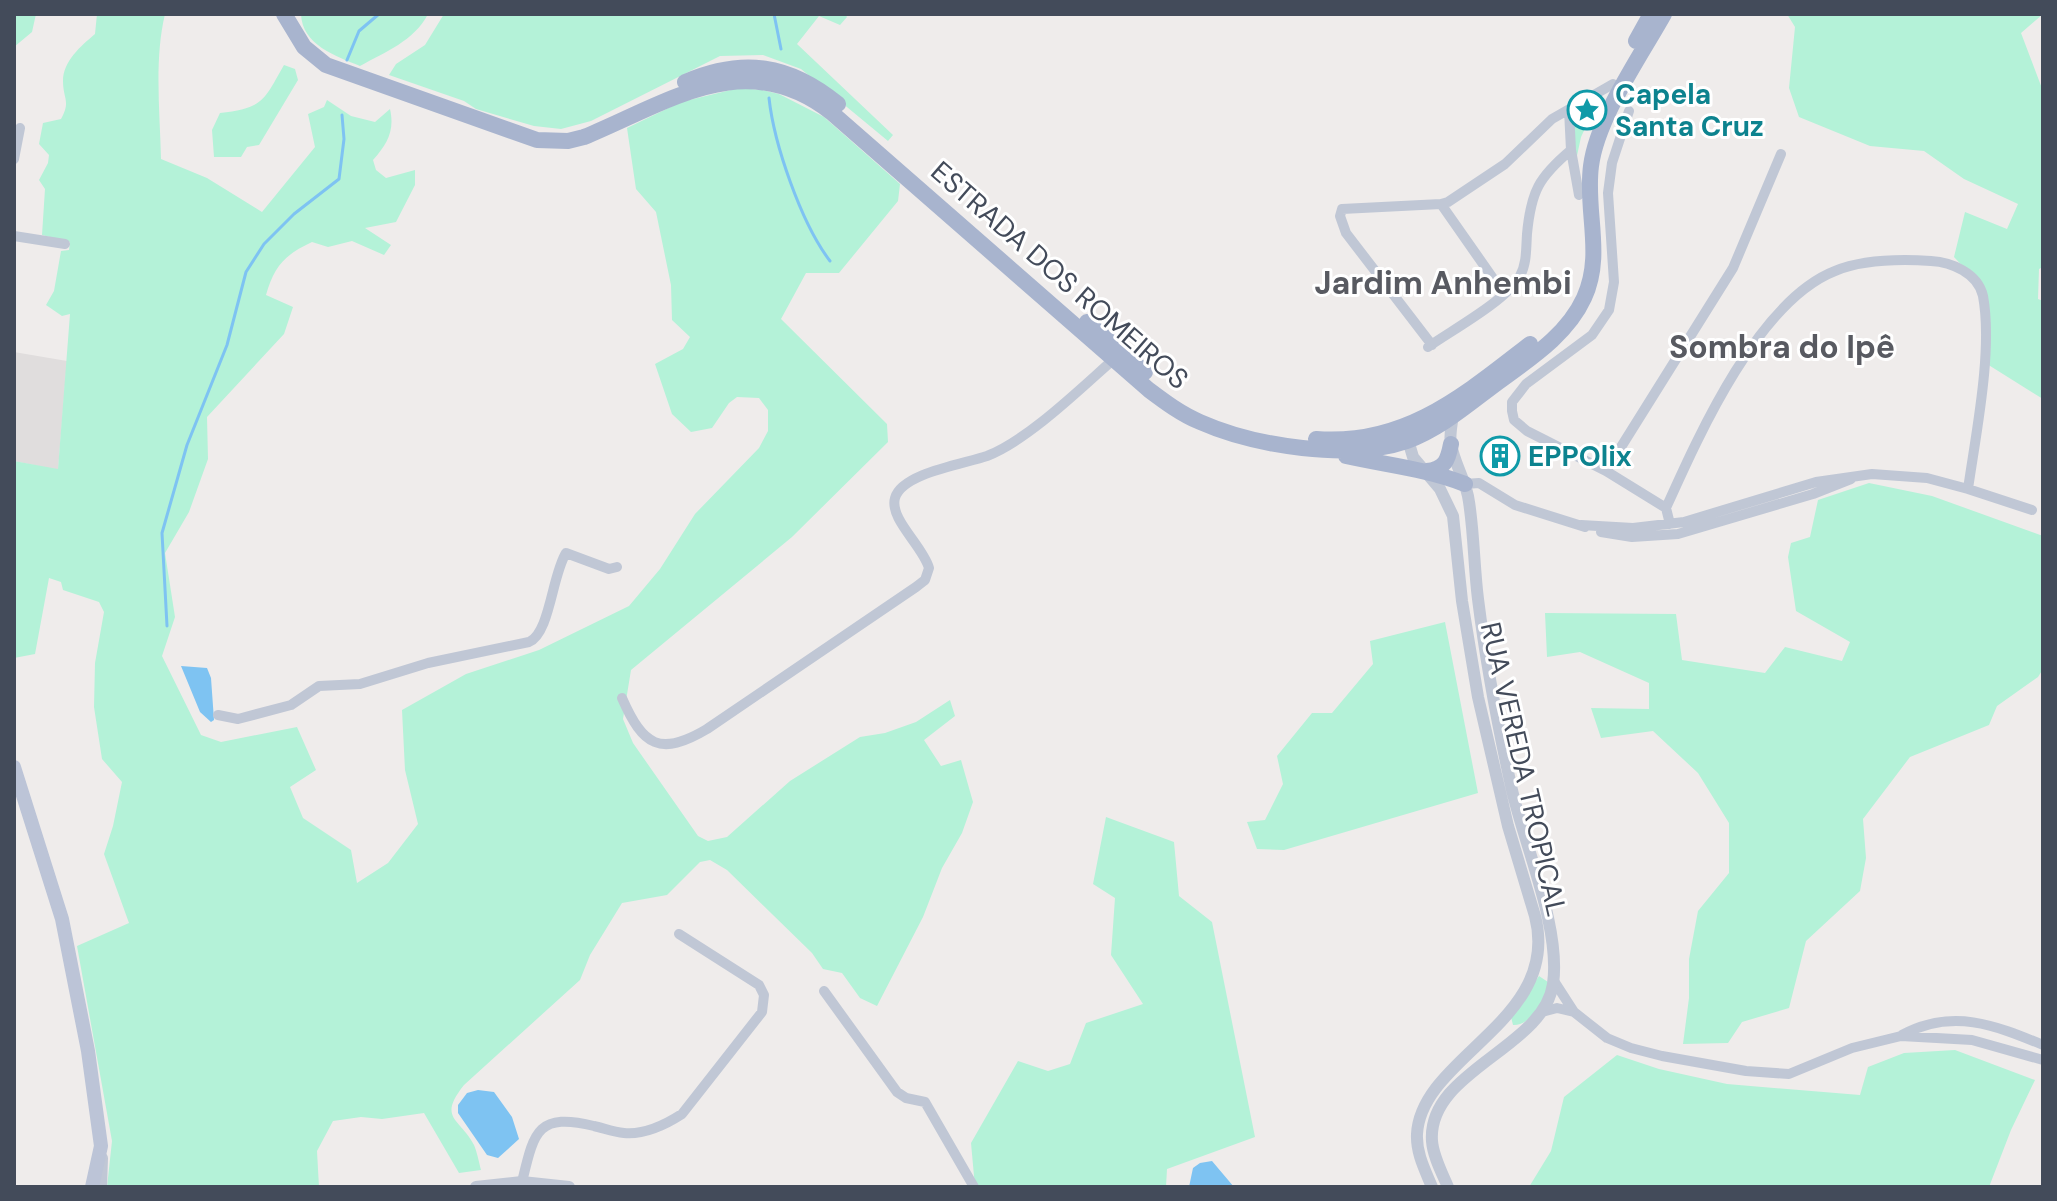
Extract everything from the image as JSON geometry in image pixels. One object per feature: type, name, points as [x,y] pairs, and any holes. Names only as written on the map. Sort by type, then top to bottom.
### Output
[{"type":"main road","name":"ESTRADA DOS ROMEIROS","points":[[284,14],[304,47],[326,65],[537,140],[568,141],[689,91],[721,82],[765,82],[795,90],[832,113],[1158,397],[1200,422],[1246,436],[1321,450],[1370,449],[1408,440],[1435,427],[1448,411],[1557,320],[1579,282],[1583,261],[1579,195],[1580,167],[1586,139],[1651,14]]},
{"type":"main road","name":"ESTRADA DOS ROMEIROS","points":[[610,125],[653,98],[705,74],[747,67],[786,73],[813,86],[838,104],[1156,382],[1195,407],[1218,418],[1249,426],[1332,440],[1361,438],[1390,432],[1448,411],[1546,345],[1565,327],[1589,285],[1594,262],[1589,181],[1596,142],[1606,118],[1664,14]]},
{"type":"main road","points":[[1425,471],[1444,465],[1451,444]]},
{"type":"main road","points":[[1321,450],[1393,467],[1425,471],[1465,484]]},
{"type":"main road","points":[[14,767],[66,938],[88,1051],[101,1146],[92,1187]]},
{"type":"street","points":[[1571,150],[1540,181],[1529,223],[1523,271],[1513,286],[1429,347],[1346,233],[1340,211],[1344,207],[1441,204],[1505,164],[1544,125],[1613,84]]},
{"type":"street","points":[[1569,110],[1571,150],[1579,195]]},
{"type":"street","points":[[1629,111],[1612,163],[1608,193],[1614,282],[1609,310],[1592,335],[1526,384],[1512,402],[1514,420],[1527,431],[1606,471],[1666,508]]},
{"type":"street","points":[[14,159],[20,128]]},
{"type":"street","points":[[1606,471],[1733,268],[1781,154]]},
{"type":"street","points":[[1441,204],[1504,294]]},
{"type":"street","points":[[14,236],[65,244]]},
{"type":"street","points":[[1670,524],[1666,508],[1699,433],[1761,334],[1788,305],[1821,277],[1845,267],[1888,261],[1946,262],[1971,277],[1982,293],[1984,369],[1968,489]]},
{"type":"street","points":[[622,698],[633,720],[653,742],[681,743],[707,729],[916,587],[925,580],[929,568],[920,548],[896,514],[894,503],[898,491],[917,478],[978,459],[1005,446],[1047,416],[1114,359]]},
{"type":"street","points":[[1448,411],[1451,444]]},
{"type":"street","name":"RUA VEREDA TROPICAL","points":[[1408,440],[1413,457],[1440,489],[1453,516],[1462,601],[1481,709],[1508,826],[1537,927],[1537,946],[1527,985],[1504,1020],[1443,1080],[1424,1106],[1418,1123],[1417,1141],[1428,1187]]},
{"type":"street","name":"RUA VEREDA TROPICAL","points":[[1448,1187],[1432,1147],[1437,1112],[1472,1073],[1542,1012],[1554,981],[1553,938],[1526,843],[1498,718],[1479,604],[1469,500],[1451,444]]},
{"type":"street","points":[[1581,525],[1623,528],[1707,521],[1813,494],[1857,476],[1907,475],[1968,489],[2032,510]]},
{"type":"street","points":[[1465,484],[1479,483],[1515,505],[1632,537],[1678,534],[1707,521]]},
{"type":"street","points":[[218,715],[238,719],[291,705],[319,686],[360,684],[428,663],[529,642],[539,635],[555,576],[566,553],[609,569],[617,567]]},
{"type":"street","points":[[522,1182],[533,1141],[554,1121],[570,1120],[635,1133],[665,1125],[682,1114],[762,1012],[764,995],[759,985],[679,934]]},
{"type":"street","points":[[1533,968],[1554,981],[1574,1012],[1593,1029],[1631,1048],[1774,1075],[1804,1070],[1852,1048],[1901,1036],[1929,1024],[1972,1022],[1995,1025],[2043,1045]]},
{"type":"street","points":[[824,991],[897,1092],[906,1098],[925,1102],[974,1187]]},
{"type":"street","points":[[1542,1012],[1557,1008],[1574,1012]]},
{"type":"street","points":[[1504,1020],[1508,1031],[1517,1036]]},
{"type":"street","points":[[1901,1036],[1972,1040],[2043,1060]]},
{"type":"street","points":[[101,1146],[101,1187]]},
{"type":"street","points":[[476,1187],[522,1182],[569,1187]]},
{"type":"shaded area","points":[[14,352],[67,361],[58,470],[14,461]]},
{"type":"green space","points":[[14,14],[36,14],[32,32],[14,47]]},
{"type":"green space","points":[[97,14],[165,14],[159,68],[161,159],[207,178],[262,212],[315,147],[308,114],[324,107],[327,100],[351,116],[375,122],[390,109],[391,131],[373,160],[376,170],[386,178],[415,170],[415,185],[396,222],[365,228],[391,245],[384,255],[352,241],[328,247],[312,242],[287,257],[277,269],[266,295],[293,307],[284,334],[207,417],[208,459],[189,512],[165,553],[175,617],[162,656],[201,735],[221,742],[297,727],[316,770],[290,787],[303,818],[351,850],[357,883],[388,863],[418,824],[405,770],[402,710],[466,674],[539,650],[629,606],[660,569],[695,514],[759,448],[768,431],[768,410],[759,398],[737,397],[729,403],[712,428],[691,432],[672,414],[655,364],[683,349],[690,337],[672,320],[671,285],[656,212],[636,189],[627,128],[681,102],[739,88],[762,90],[779,94],[824,117],[900,184],[898,201],[839,273],[806,273],[781,319],[887,424],[888,442],[792,537],[631,670],[623,719],[633,743],[698,836],[708,841],[727,837],[790,781],[860,737],[885,733],[916,722],[950,700],[955,716],[924,740],[941,766],[961,760],[973,802],[923,917],[877,1006],[860,998],[842,973],[823,969],[812,953],[727,870],[710,860],[700,862],[667,895],[622,903],[590,955],[580,980],[464,1085],[456,1096],[452,1105],[454,1118],[474,1145],[481,1170],[459,1173],[424,1113],[333,1121],[317,1151],[319,1187],[107,1187],[112,1141],[77,946],[129,923],[104,854],[122,782],[102,759],[94,707],[95,663],[104,612],[99,602],[63,590],[61,582],[49,578],[35,654],[14,658],[14,461],[58,469],[70,314],[62,316],[46,305],[54,291],[61,251],[69,250],[70,242],[42,235],[45,189],[39,180],[49,155],[39,144],[43,123],[61,119],[64,113],[66,67],[74,54],[95,34]]},
{"type":"green space","points":[[301,14],[428,14],[407,39],[360,66],[331,53],[314,41],[307,34]]},
{"type":"green space","points":[[444,14],[845,14],[847,17],[840,25],[819,16],[797,44],[893,135],[888,141],[801,69],[763,55],[720,56],[591,121],[561,129],[534,126],[476,109],[464,101],[389,75],[396,64],[425,45]]},
{"type":"green space","points":[[1787,14],[2043,14],[2021,33],[2043,91],[2043,267],[2039,269],[2038,299],[2043,301],[2043,399],[1987,364],[1985,290],[1954,257],[1965,212],[2007,229],[2018,204],[1964,179],[1924,151],[1870,146],[1799,117],[1789,88],[1795,27]]},
{"type":"green space","points":[[284,65],[295,69],[298,80],[259,145],[247,147],[241,157],[214,157],[212,130],[220,113],[246,108],[261,100]]},
{"type":"green space","points":[[1593,101],[1596,105],[1581,137],[1575,165],[1574,120]]},
{"type":"green space","points":[[1869,483],[1932,496],[2043,536],[2043,669],[2038,677],[1997,706],[1989,725],[1910,757],[1863,819],[1866,858],[1860,891],[1806,941],[1789,1008],[1742,1022],[1728,1043],[1683,1044],[1689,998],[1689,959],[1698,911],[1729,873],[1729,823],[1698,773],[1653,731],[1601,738],[1591,708],[1649,709],[1649,683],[1580,652],[1547,657],[1545,613],[1676,614],[1682,660],[1765,673],[1785,647],[1842,661],[1850,642],[1796,611],[1788,557],[1791,543],[1810,537],[1818,500]]},
{"type":"green space","points":[[1445,622],[1478,793],[1284,850],[1257,849],[1247,822],[1265,820],[1283,784],[1277,756],[1312,713],[1332,713],[1373,664],[1370,641]]},
{"type":"green space","points":[[1106,817],[1174,842],[1179,896],[1212,922],[1255,1137],[1167,1169],[1166,1187],[975,1187],[971,1143],[1018,1061],[1048,1071],[1070,1064],[1086,1023],[1143,1004],[1111,955],[1115,898],[1093,884]]},
{"type":"green space","points":[[1539,976],[1548,982],[1545,996],[1532,1016],[1513,1025],[1511,1017]]},
{"type":"green space","points":[[1955,1050],[2035,1080],[1989,1187],[1529,1187],[1551,1151],[1564,1097],[1617,1055],[1659,1069],[1727,1084],[1860,1095],[1868,1067],[1904,1053]]},
{"type":"water","points":[[181,666],[207,668],[211,678],[214,720],[211,722],[200,712]]},
{"type":"water","points":[[478,1090],[494,1092],[512,1117],[519,1139],[498,1158],[487,1155],[458,1113],[458,1105],[467,1093]]},
{"type":"water","points":[[1212,1161],[1234,1187],[1189,1187],[1193,1168]]},
{"type":"waterway","points":[[347,60],[359,31],[379,14]]},
{"type":"waterway","points":[[774,14],[781,49]]},
{"type":"waterway","points":[[769,98],[790,182],[809,226],[830,261]]},
{"type":"waterway","points":[[167,626],[162,533],[187,445],[227,345],[246,272],[264,244],[294,214],[339,179],[344,139],[342,115]]},
{"type":"place","name":"Capela Santa Cruz","points":[[1587,110]]},
{"type":"place","name":"EPPOlix","points":[[1500,456]]},
{"type":"district","name":"Jardim Anhembi","points":[[1443,283]]},
{"type":"district","name":"Sombra do Ipê","points":[[1782,347]]}]
